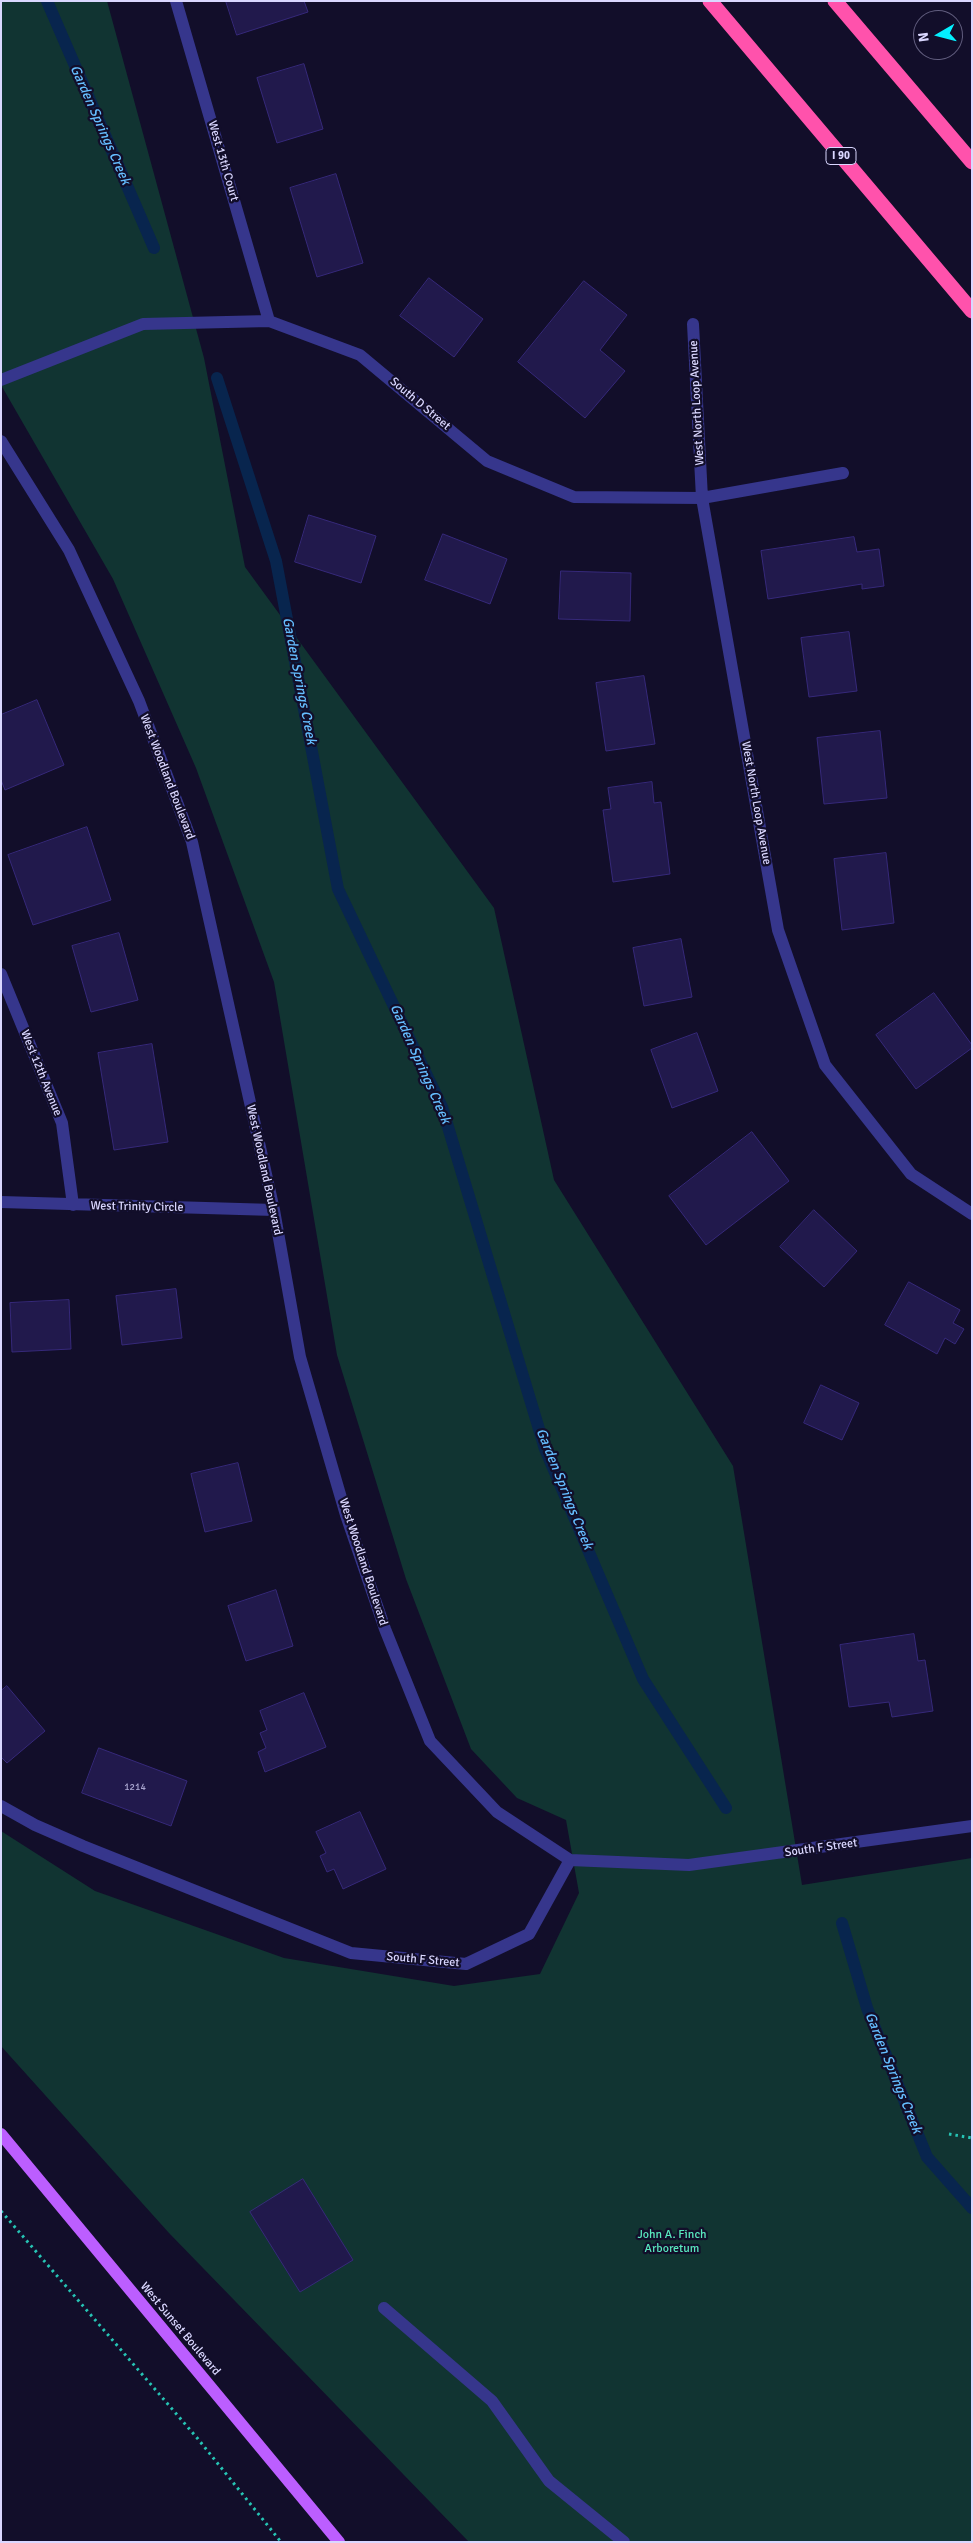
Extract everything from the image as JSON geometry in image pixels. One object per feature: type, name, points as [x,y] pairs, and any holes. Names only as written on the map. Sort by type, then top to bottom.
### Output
[{"type":"highway","name":"I 90","points":[[710,1],[972,311]]},
{"type":"highway","points":[[835,1],[972,162]]},
{"type":"main road","name":"West Sunset Boulevard","points":[[1,2134],[339,2542]]},
{"type":"street","name":"West 13th Court","points":[[176,1],[269,320]]},
{"type":"street","name":"South D Street","points":[[1,380],[142,324],[269,320],[360,355],[487,461],[574,498],[702,498],[843,473]]},
{"type":"street","name":"West North Loop Avenue","points":[[693,324],[702,498],[778,930],[826,1066],[911,1174],[972,1214]]},
{"type":"street","name":"West Woodland Boulevard","points":[[1,441],[69,550],[138,702],[192,842],[274,1210],[300,1357],[346,1515],[385,1629],[430,1741],[497,1812],[570,1860]]},
{"type":"street","name":"West 12th Avenue","points":[[1,974],[62,1123],[73,1205]]},
{"type":"street","name":"West Trinity Circle","points":[[1,1202],[274,1210]]},
{"type":"street","name":"South F Street","points":[[1,1806],[35,1825],[83,1846],[351,1954],[466,1964],[529,1934],[570,1860],[689,1865],[972,1826]]},
{"type":"street","points":[[384,2308],[492,2401],[549,2481],[624,2542]]},
{"type":"path","points":[[949,2134],[972,2138]]},
{"type":"path","points":[[1,2211],[198,2439],[281,2542]]},
{"type":"green space","name":"John A. Finch Arboretum","points":[[1,1],[107,1],[204,358],[245,567],[494,908],[554,1180],[733,1466],[802,1885],[972,1858],[972,2542],[469,2542],[169,2233],[1,2046],[1,1831],[95,1891],[284,1958],[454,1986],[540,1974],[579,1893],[566,1820],[517,1798],[471,1749],[406,1579],[337,1355],[274,982],[196,768],[113,579],[1,385]]},
{"type":"building","points":[[226,1],[304,1],[308,12],[237,35]]},
{"type":"building","points":[[304,64],[323,129],[277,143],[257,78]]},
{"type":"building","points":[[336,174],[363,263],[317,277],[290,188]]},
{"type":"building","points":[[429,278],[483,319],[454,357],[400,316]]},
{"type":"building","points":[[584,281],[627,315],[600,350],[625,371],[585,418],[518,362]]},
{"type":"building","points":[[309,515],[376,536],[361,583],[295,562]]},
{"type":"building","points":[[443,534],[507,559],[490,604],[425,580]]},
{"type":"building","points":[[854,537],[857,552],[879,549],[884,586],[862,589],[862,584],[768,599],[761,551]]},
{"type":"building","points":[[561,571],[631,573],[630,621],[559,619]]},
{"type":"building","points":[[849,632],[857,691],[809,697],[801,638]]},
{"type":"building","points":[[644,676],[655,744],[606,751],[596,683]]},
{"type":"building","points":[[37,700],[64,765],[5,790],[1,780],[1,715]]},
{"type":"building","points":[[880,731],[887,798],[824,804],[817,738]]},
{"type":"building","points":[[652,782],[654,803],[661,802],[670,874],[613,882],[603,810],[611,809],[608,788]]},
{"type":"building","points":[[87,827],[111,900],[33,925],[8,855]]},
{"type":"building","points":[[886,853],[894,923],[842,930],[834,859]]},
{"type":"building","points":[[119,933],[138,1000],[91,1012],[72,946]]},
{"type":"building","points":[[681,939],[692,997],[644,1006],[633,948]]},
{"type":"building","points":[[934,993],[972,1045],[972,1048],[916,1089],[876,1035]]},
{"type":"building","points":[[697,1033],[718,1091],[672,1108],[651,1050]]},
{"type":"building","points":[[152,1044],[168,1142],[114,1150],[98,1053]]},
{"type":"building","points":[[752,1132],[789,1181],[706,1245],[669,1196]]},
{"type":"building","points":[[814,1210],[857,1251],[824,1287],[780,1247]]},
{"type":"building","points":[[909,1282],[960,1310],[953,1323],[964,1329],[955,1344],[945,1338],[937,1354],[885,1325]]},
{"type":"building","points":[[176,1289],[182,1338],[122,1345],[116,1296]]},
{"type":"building","points":[[69,1300],[71,1349],[12,1352],[10,1303]]},
{"type":"building","points":[[821,1385],[859,1403],[842,1440],[804,1423]]},
{"type":"building","points":[[238,1463],[252,1521],[205,1532],[191,1474]]},
{"type":"building","points":[[276,1590],[293,1646],[246,1661],[228,1606]]},
{"type":"building","points":[[914,1634],[918,1661],[925,1660],[933,1711],[892,1717],[889,1702],[849,1707],[840,1645]]},
{"type":"building","points":[[7,1686],[45,1731],[7,1763],[1,1757],[1,1691]]},
{"type":"building","points":[[304,1693],[326,1747],[265,1772],[258,1752],[266,1748],[260,1733],[267,1730],[260,1711]]},
{"type":"building","points":[[99,1748],[187,1781],[171,1826],[82,1793]]},
{"type":"building","points":[[360,1812],[386,1869],[343,1889],[334,1869],[327,1872],[320,1856],[326,1853],[316,1832]]},
{"type":"building","points":[[303,2179],[353,2260],[300,2292],[250,2212]]},
{"type":"waterway","name":"Garden Springs Creek","points":[[47,1],[154,248]]},
{"type":"waterway","name":"Garden Springs Creek","points":[[217,378],[276,561],[338,889],[442,1107],[545,1449],[643,1679],[726,1808]]},
{"type":"waterway","name":"Garden Springs Creek","points":[[842,1923],[867,2008],[927,2157],[972,2208]]}]
